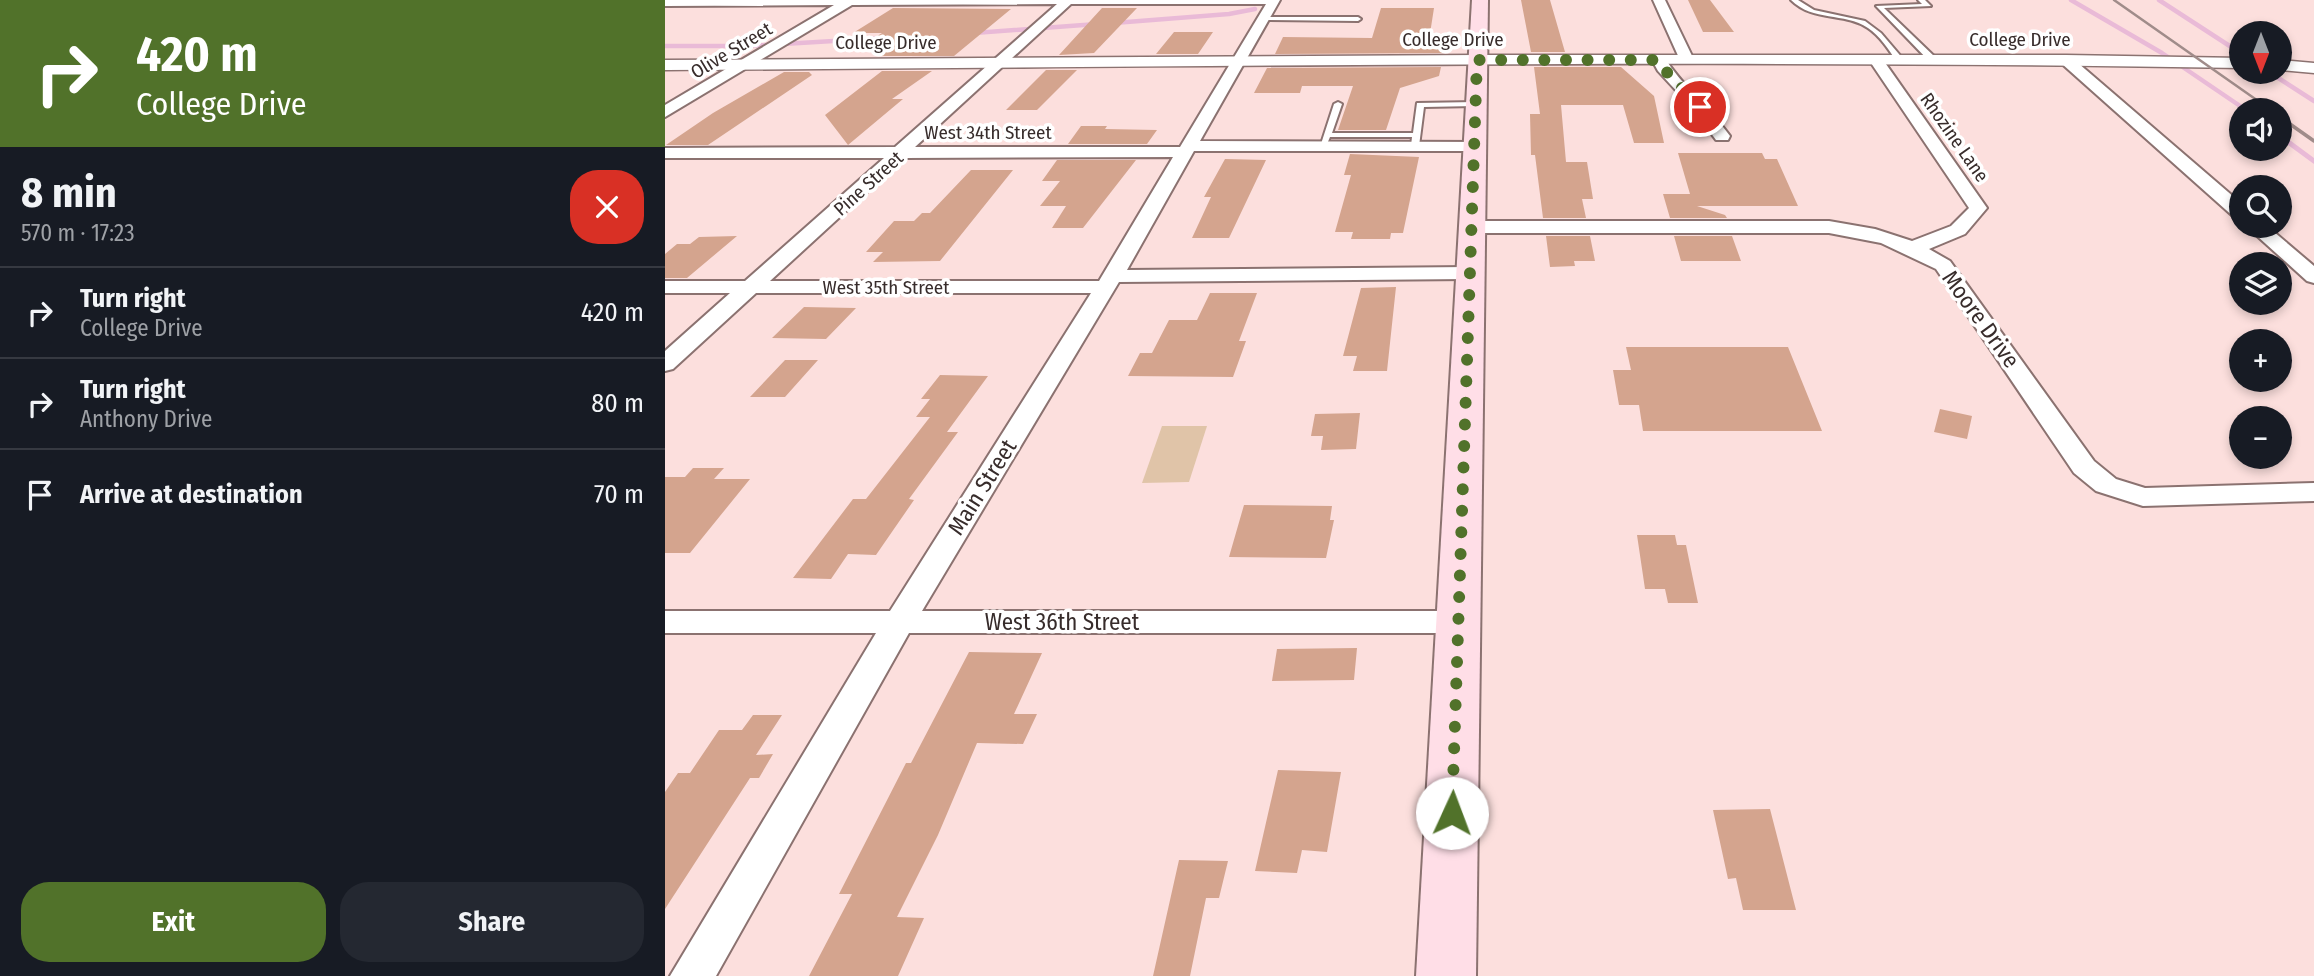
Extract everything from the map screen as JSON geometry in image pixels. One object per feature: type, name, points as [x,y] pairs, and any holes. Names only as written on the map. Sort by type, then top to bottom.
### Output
[{"type":"main road","points":[[1446,976],[1480,0]]},
{"type":"street","points":[[665,2],[1069,0],[1271,7]]},
{"type":"street","name":"Pine Street","points":[[665,364],[1069,0]]},
{"type":"street","points":[[1659,0],[1687,60]]},
{"type":"street","name":"Olive Street","points":[[665,112],[851,1]]},
{"type":"street","name":"Main Street","points":[[692,976],[899,622],[1109,281],[1271,7]]},
{"type":"street","name":"College Drive","points":[[665,65],[1477,60],[2066,60],[2229,63]]},
{"type":"street","points":[[1659,60],[1722,136]]},
{"type":"street","name":"Rhozine Lane","points":[[1876,60],[1978,208],[1970,223],[1951,235],[1913,247]]},
{"type":"street","points":[[2066,60],[2229,203]]},
{"type":"street","points":[[2293,66],[2314,68]]},
{"type":"street","name":"West 34th Street","points":[[665,153],[1186,149],[1325,140],[1416,140],[1475,146]]},
{"type":"street","name":"Moore Drive","points":[[1473,228],[1829,227],[1876,233],[1913,247],[1943,265],[2084,467],[2106,485],[2143,497],[2314,492]]},
{"type":"street","points":[[2270,238],[2314,277]]},
{"type":"street","name":"West 35th Street","points":[[665,287],[1469,273]]},
{"type":"street","name":"West 36th Street","points":[[665,622],[1459,622]]},
{"type":"lane","points":[[1794,0],[1801,8],[1814,13],[1870,26],[1900,60]]},
{"type":"lane","points":[[1921,0],[1928,6],[1879,6],[1933,60]]},
{"type":"lane","points":[[1271,7],[1357,19]]},
{"type":"lane","points":[[1876,16],[1888,15]]},
{"type":"lane","points":[[1850,20],[1864,16]]},
{"type":"lane","points":[[1325,140],[1338,104]]},
{"type":"lane","points":[[1416,140],[1420,106],[1476,104]]},
{"type":"shaded area","points":[[1162,426],[1207,426],[1189,482],[1142,483]]},
{"type":"building","points":[[1521,0],[1550,0],[1565,52],[1531,52]]},
{"type":"building","points":[[1688,0],[1710,0],[1734,32],[1703,32]]},
{"type":"building","points":[[893,8],[1011,9],[954,56],[881,56],[870,41],[882,33],[853,33]]},
{"type":"building","points":[[1102,8],[1137,8],[1094,53],[1059,55]]},
{"type":"building","points":[[1381,8],[1434,8],[1429,40],[1446,40],[1443,53],[1275,54],[1283,37],[1372,38]]},
{"type":"building","points":[[1174,32],[1213,32],[1198,54],[1156,54]]},
{"type":"building","points":[[1441,67],[1439,76],[1400,88],[1386,130],[1338,130],[1353,86],[1302,86],[1300,93],[1254,93],[1267,68]]},
{"type":"building","points":[[1534,67],[1621,67],[1654,96],[1664,143],[1634,143],[1623,105],[1561,105],[1566,162],[1587,162],[1593,199],[1582,199],[1586,218],[1543,218],[1535,155],[1531,155],[1530,114],[1540,114]]},
{"type":"building","points":[[1046,70],[1077,70],[1037,110],[1006,110]]},
{"type":"building","points":[[882,71],[932,71],[892,99],[903,99],[848,145],[825,115]]},
{"type":"building","points":[[784,72],[809,72],[812,75],[708,145],[666,145],[713,113]]},
{"type":"building","points":[[1081,126],[1157,130],[1147,144],[1068,144]]},
{"type":"building","points":[[1678,153],[1762,153],[1765,159],[1777,159],[1798,206],[1697,206],[1727,218],[1670,218],[1663,194],[1690,194]]},
{"type":"building","points":[[1350,154],[1419,157],[1403,233],[1391,233],[1390,239],[1351,239],[1353,232],[1335,232],[1351,175],[1344,175]]},
{"type":"building","points":[[1225,159],[1266,160],[1229,238],[1192,238],[1211,197],[1204,197]]},
{"type":"building","points":[[1057,160],[1136,160],[1083,228],[1052,228],[1066,206],[1040,206],[1060,181],[1042,181]]},
{"type":"building","points":[[971,170],[1013,170],[940,261],[873,262],[883,252],[866,252],[894,221],[914,221],[922,213],[930,213]]},
{"type":"building","points":[[737,236],[687,278],[665,278],[665,254],[677,244],[690,244],[699,237]]},
{"type":"building","points":[[1546,236],[1590,236],[1595,261],[1574,261],[1575,266],[1550,267]]},
{"type":"building","points":[[1674,236],[1732,236],[1741,261],[1681,261]]},
{"type":"building","points":[[1396,287],[1387,371],[1353,371],[1357,356],[1343,356],[1361,288]]},
{"type":"building","points":[[1210,293],[1257,293],[1239,341],[1246,341],[1233,377],[1128,376],[1140,353],[1152,353],[1169,320],[1197,320]]},
{"type":"building","points":[[804,307],[856,308],[826,339],[772,338]]},
{"type":"building","points":[[1626,347],[1788,347],[1822,431],[1643,431],[1639,405],[1619,405],[1613,370],[1631,370]]},
{"type":"building","points":[[785,360],[818,360],[785,397],[750,397]]},
{"type":"building","points":[[940,375],[988,376],[947,432],[958,432],[909,499],[914,500],[876,555],[848,554],[831,579],[793,578],[853,499],[866,499],[930,417],[916,417],[930,399],[921,399]]},
{"type":"building","points":[[1940,409],[1972,416],[1967,439],[1934,432]]},
{"type":"building","points":[[1360,413],[1356,449],[1321,450],[1323,436],[1311,436],[1315,414]]},
{"type":"building","points":[[693,468],[724,468],[714,479],[750,479],[690,553],[665,553],[665,477],[685,477]]},
{"type":"building","points":[[1244,505],[1332,506],[1330,520],[1334,520],[1326,558],[1229,557]]},
{"type":"building","points":[[1637,535],[1675,535],[1677,545],[1686,545],[1698,603],[1668,603],[1665,589],[1645,589]]},
{"type":"building","points":[[1357,648],[1354,680],[1272,681],[1277,649]]},
{"type":"building","points":[[969,652],[1042,653],[1014,714],[1037,714],[1023,744],[977,743],[938,835],[897,917],[924,918],[898,976],[809,976],[852,894],[839,894],[906,763],[911,763]]},
{"type":"building","points":[[753,715],[782,715],[756,755],[773,754],[759,778],[750,778],[665,909],[665,792],[678,773],[690,773],[719,730],[742,730]]},
{"type":"building","points":[[1278,770],[1341,772],[1327,852],[1302,850],[1297,873],[1255,871]]},
{"type":"building","points":[[1770,809],[1796,910],[1743,910],[1736,878],[1728,879],[1713,810]]},
{"type":"building","points":[[1179,860],[1228,861],[1219,898],[1206,898],[1190,976],[1153,976]]},
{"type":"waterway","points":[[2071,0],[2162,53],[2229,98]]},
{"type":"waterway","points":[[2159,0],[2229,46]]},
{"type":"waterway","points":[[1114,23],[1229,14],[1255,9]]},
{"type":"waterway","points":[[974,33],[1097,24]]},
{"type":"waterway","points":[[665,46],[748,46],[884,38]]},
{"type":"waterway","points":[[2288,84],[2314,101]]},
{"type":"waterway","points":[[2292,145],[2314,161]]},
{"type":"railway","points":[[2114,0],[2254,98]]},
{"type":"railway","points":[[2292,125],[2314,141]]},
{"type":"route","points":[[1452,813],[1477,60],[1659,60],[1663,68],[1700,107]]}]
